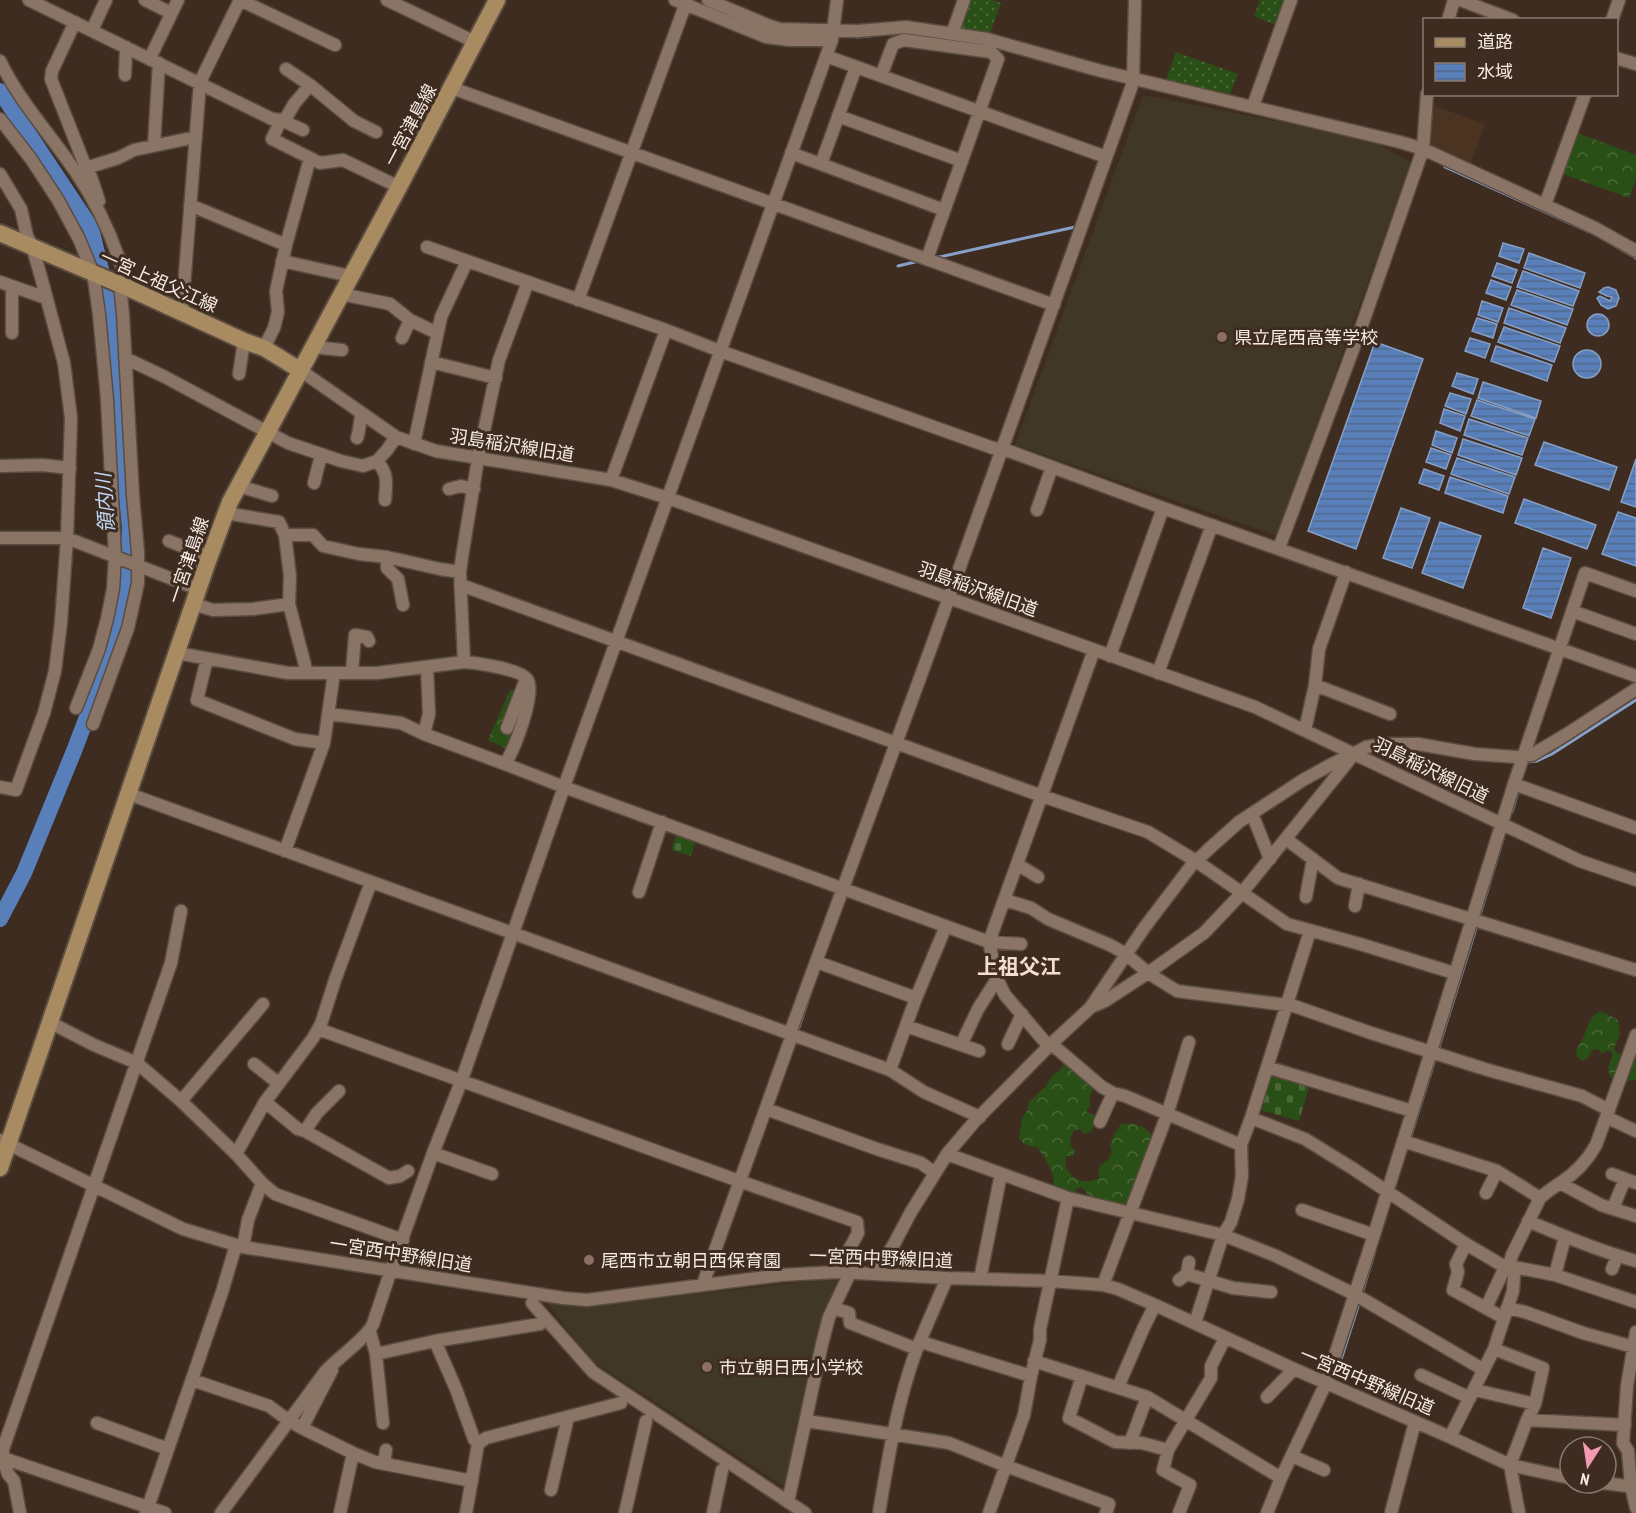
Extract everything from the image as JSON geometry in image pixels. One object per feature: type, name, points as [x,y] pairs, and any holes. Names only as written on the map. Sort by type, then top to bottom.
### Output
[{"type":"main road","name":"一宮津島線","points":[[0,1168],[4,1141],[51,1023],[226,513],[497,0]]},
{"type":"main road","name":"一宮上祖父江線","points":[[0,233],[264,348],[300,370]]},
{"type":"street","points":[[29,0],[272,119],[281,120],[303,130]]},
{"type":"street","points":[[92,30],[106,0]]},
{"type":"street","points":[[145,0],[171,13]]},
{"type":"street","points":[[153,145],[154,60],[178,0]]},
{"type":"street","points":[[182,312],[200,82],[240,0],[335,45]]},
{"type":"street","points":[[387,0],[475,42]]},
{"type":"street","points":[[708,0],[780,29],[833,35]]},
{"type":"street","points":[[384,1423],[370,1332],[826,56],[833,35],[837,0]]},
{"type":"street","points":[[952,34],[964,0]]},
{"type":"street","points":[[703,1284],[791,1038],[790,1033],[818,962],[1131,88],[1135,0]]},
{"type":"street","points":[[1253,106],[1291,0]]},
{"type":"street","points":[[1449,18],[1454,0]]},
{"type":"street","points":[[1460,0],[1508,18]]},
{"type":"street","points":[[1613,18],[1619,0]]},
{"type":"street","points":[[578,300],[683,2],[766,37],[790,40],[906,27],[987,39],[1133,78],[1423,148],[1595,228],[1636,251]]},
{"type":"street","points":[[75,22],[52,71],[51,79],[91,177],[106,228]]},
{"type":"street","points":[[881,76],[893,44],[904,40],[991,52],[998,59],[927,259]]},
{"type":"street","points":[[126,47],[126,75]]},
{"type":"street","points":[[826,56],[1106,157]]},
{"type":"street","points":[[1618,57],[1636,64]]},
{"type":"street","points":[[0,61],[27,105],[76,172],[116,251],[122,285],[138,583],[128,628],[93,724]]},
{"type":"street","points":[[821,164],[856,67]]},
{"type":"street","points":[[286,69],[310,85],[354,121],[376,132]]},
{"type":"street","points":[[310,85],[286,118],[281,120],[272,139],[320,163],[343,160],[399,187]]},
{"type":"street","points":[[452,88],[1054,305]]},
{"type":"street","points":[[1279,548],[1423,148],[1427,96]]},
{"type":"street","points":[[1545,205],[1584,96]]},
{"type":"street","points":[[838,116],[962,160]]},
{"type":"street","points":[[0,119],[31,159],[58,200],[95,274],[116,557],[107,619],[99,649],[76,708]]},
{"type":"street","points":[[86,168],[118,158],[134,150],[196,137]]},
{"type":"street","points":[[791,153],[944,210]]},
{"type":"street","points":[[264,348],[274,328],[278,312],[276,291],[282,261],[310,158]]},
{"type":"street","points":[[0,174],[21,209],[27,236],[32,246],[64,363],[71,418],[67,538],[55,671],[44,713],[16,790],[0,787]]},
{"type":"street","points":[[190,205],[286,245]]},
{"type":"street","points":[[427,247],[993,448],[1001,448],[1636,676]]},
{"type":"street","points":[[282,261],[350,276]]},
{"type":"street","points":[[414,444],[441,317],[466,261]]},
{"type":"street","points":[[464,662],[460,572],[478,459],[499,360],[528,282]]},
{"type":"street","points":[[12,333],[6,284],[46,298]]},
{"type":"street","points":[[341,294],[390,304],[410,320],[437,333]]},
{"type":"street","points":[[402,338],[410,320]]},
{"type":"street","points":[[611,480],[666,330]]},
{"type":"street","points":[[239,374],[244,341]]},
{"type":"street","points":[[313,347],[342,350]]},
{"type":"street","points":[[125,358],[226,409],[267,433],[321,455],[363,466],[377,461],[396,437]]},
{"type":"street","points":[[431,362],[496,378]]},
{"type":"street","name":"羽島稲沢線旧道","points":[[300,370],[396,437],[414,444],[478,459],[611,480],[948,597],[1255,707],[1580,861],[1636,880]]},
{"type":"street","points":[[361,434],[359,422],[362,414]]},
{"type":"street","points":[[314,483],[321,455]]},
{"type":"street","points":[[377,461],[383,468],[387,479],[385,500]]},
{"type":"street","points":[[0,466],[42,465],[70,468]]},
{"type":"street","points":[[1037,510],[1052,467]]},
{"type":"street","points":[[239,486],[272,496]]},
{"type":"street","points":[[449,489],[461,486],[474,489]]},
{"type":"street","points":[[1110,656],[1163,508]]},
{"type":"street","points":[[226,513],[279,522],[285,535],[290,576],[289,604],[307,673]]},
{"type":"street","points":[[1158,673],[1212,525]]},
{"type":"street","points":[[285,535],[313,535],[323,546],[460,572]]},
{"type":"street","points":[[0,538],[67,538],[138,566],[196,597],[213,610],[254,609],[289,604]]},
{"type":"street","points":[[169,541],[209,557]]},
{"type":"street","points":[[387,557],[387,568],[398,579],[403,605]]},
{"type":"street","points":[[1305,730],[1315,685],[1319,649],[1346,572]]},
{"type":"street","points":[[1267,1513],[1326,1383],[1501,824],[1585,573],[1636,591]]},
{"type":"street","points":[[461,585],[1042,796],[1148,832],[1196,861],[1240,894],[1287,924],[1454,973]]},
{"type":"street","points":[[1572,611],[1636,634]]},
{"type":"street","points":[[352,673],[355,635],[367,637],[369,641]]},
{"type":"street","points":[[1094,650],[989,942],[997,979],[1005,995],[1045,1042],[1051,1044],[1102,1086],[1113,1093],[1241,1145]]},
{"type":"street","points":[[177,653],[288,673],[377,673],[464,662],[479,663],[520,673],[530,685],[520,733],[513,752],[505,764]]},
{"type":"street","points":[[207,659],[197,700],[295,739],[324,743]]},
{"type":"street","points":[[424,734],[429,714],[427,667]]},
{"type":"street","points":[[285,851],[324,743],[334,674]]},
{"type":"street","points":[[507,728],[526,678]]},
{"type":"street","points":[[1315,685],[1390,714]]},
{"type":"street","points":[[875,1274],[947,1154],[1051,1044],[1090,1008],[1144,928],[1196,861],[1239,822],[1332,764],[1366,747],[1385,744],[1418,744],[1475,754],[1516,757],[1532,755],[1636,689]]},
{"type":"street","points":[[329,714],[401,723],[424,734],[564,787],[989,942],[1021,944]]},
{"type":"street","points":[[1090,1008],[1148,973],[1204,933],[1270,859],[1355,753]]},
{"type":"street","points":[[1514,784],[1636,828]]},
{"type":"street","points":[[129,794],[890,1070],[924,1092],[980,1117]]},
{"type":"street","points":[[1251,814],[1270,859]]},
{"type":"street","points":[[639,892],[662,822]]},
{"type":"street","points":[[1286,839],[1338,878],[1636,970]]},
{"type":"street","points":[[1306,897],[1313,859]]},
{"type":"street","points":[[1017,864],[1038,877]]},
{"type":"street","points":[[236,1154],[265,1102],[318,1029],[372,882]]},
{"type":"street","points":[[1356,906],[1359,884]]},
{"type":"street","points":[[1005,900],[1031,908],[1048,920],[1110,945],[1177,991],[1294,1006],[1488,1070],[1582,1096],[1636,1131]]},
{"type":"street","points":[[20,1513],[14,1481],[1,1458],[3,1449],[171,963],[181,910]]},
{"type":"street","points":[[890,1070],[916,998],[946,926]]},
{"type":"street","points":[[1195,1323],[1223,1235],[1231,1222],[1238,1199],[1242,1176],[1241,1145],[1310,931]]},
{"type":"street","points":[[818,962],[916,998]]},
{"type":"street","points":[[961,1045],[978,1009],[997,979]]},
{"type":"street","points":[[181,1101],[263,1004]]},
{"type":"street","points":[[1008,1044],[1022,1014]]},
{"type":"street","points":[[51,1023],[94,1045],[137,1063],[181,1101],[275,1194],[403,1240]]},
{"type":"street","points":[[906,1026],[979,1051]]},
{"type":"street","points":[[318,1029],[857,1222],[858,1233],[837,1272]]},
{"type":"street","points":[[1486,1308],[1540,1198],[1578,1170],[1596,1145],[1636,1035]]},
{"type":"street","points":[[1103,1285],[1167,1114],[1189,1042]]},
{"type":"street","points":[[254,1064],[278,1083]]},
{"type":"street","points":[[1267,1067],[1412,1111]]},
{"type":"street","points":[[305,1131],[317,1113],[339,1091]]},
{"type":"street","points":[[1100,1122],[1113,1093]]},
{"type":"street","points":[[265,1102],[298,1129],[389,1178],[400,1176],[408,1171]]},
{"type":"street","points":[[766,1109],[921,1163],[935,1173]]},
{"type":"street","points":[[1251,1118],[1305,1139],[1467,1244],[1507,1266],[1555,1275],[1636,1302]]},
{"type":"street","name":"一宮西中野線旧道","points":[[4,1141],[183,1229],[239,1246],[563,1299],[587,1300],[782,1275],[837,1272],[1051,1281],[1118,1288],[1294,1370],[1510,1465],[1558,1475]]},
{"type":"street","points":[[1403,1141],[1497,1171],[1540,1198]]},
{"type":"street","points":[[433,1153],[492,1174]]},
{"type":"street","points":[[947,1154],[1068,1198],[1223,1235],[1276,1256],[1354,1294],[1484,1370]]},
{"type":"street","points":[[1486,1193],[1497,1171]]},
{"type":"street","points":[[980,1279],[1001,1174]]},
{"type":"street","points":[[1612,1174],[1631,1181],[1612,1208]]},
{"type":"street","points":[[147,1510],[262,1183]]},
{"type":"street","points":[[1560,1183],[1601,1205],[1636,1216]]},
{"type":"street","points":[[989,1513],[1024,1415],[1068,1198]]},
{"type":"street","points":[[1302,1210],[1374,1235]]},
{"type":"street","points":[[1528,1221],[1565,1237],[1636,1261]]},
{"type":"street","points":[[1555,1275],[1565,1237]]},
{"type":"street","points":[[1467,1244],[1456,1264],[1458,1272],[1453,1290],[1486,1308],[1506,1313],[1525,1312],[1583,1333],[1634,1347]]},
{"type":"street","points":[[1612,1269],[1617,1256]]},
{"type":"street","points":[[1450,1437],[1494,1348],[1506,1313],[1513,1291],[1514,1275],[1507,1266]]},
{"type":"street","points":[[1185,1272],[1233,1288],[1271,1292]]},
{"type":"street","points":[[788,1502],[829,1317],[850,1273]]},
{"type":"street","points":[[879,1513],[893,1435],[919,1346],[947,1278]]},
{"type":"street","points":[[222,1292],[231,1301]]},
{"type":"street","points":[[532,1303],[593,1372],[805,1513]]},
{"type":"street","points":[[1118,1388],[1155,1305]]},
{"type":"street","points":[[833,1308],[849,1313],[850,1323],[919,1346],[1031,1376]]},
{"type":"street","points":[[375,1354],[435,1341],[540,1324]]},
{"type":"street","points":[[221,1513],[288,1420],[335,1360],[370,1332]]},
{"type":"street","points":[[1636,1332],[1627,1386],[1623,1443],[1628,1451],[1636,1508]]},
{"type":"street","points":[[1179,1513],[1190,1485],[1163,1470],[1168,1449],[1211,1378],[1211,1366],[1225,1338]]},
{"type":"street","points":[[435,1341],[478,1444]]},
{"type":"street","points":[[1494,1348],[1543,1368],[1535,1404],[1510,1465],[1519,1513]]},
{"type":"street","points":[[302,1428],[331,1373],[335,1360]]},
{"type":"street","points":[[1034,1361],[1147,1397],[1281,1478]]},
{"type":"street","points":[[1267,1398],[1294,1370]]},
{"type":"street","points":[[1421,1375],[1472,1394],[1535,1404]]},
{"type":"street","points":[[1082,1376],[1069,1419],[1115,1442],[1142,1443],[1168,1449]]},
{"type":"street","points":[[192,1380],[269,1406],[302,1428],[353,1453],[384,1464],[472,1481]]},
{"type":"street","points":[[1130,1443],[1147,1397]]},
{"type":"street","points":[[466,1513],[478,1444],[486,1438],[621,1403]]},
{"type":"street","points":[[551,1490],[568,1417]]},
{"type":"street","points":[[1527,1420],[1625,1425]]},
{"type":"street","points":[[625,1513],[646,1421]]},
{"type":"street","points":[[807,1421],[949,1443],[1108,1504],[1106,1513]]},
{"type":"street","points":[[97,1422],[168,1449]]},
{"type":"street","points":[[1391,1513],[1415,1422]]},
{"type":"street","points":[[384,1464],[386,1450]]},
{"type":"street","points":[[340,1513],[353,1453]]},
{"type":"street","points":[[1292,1456],[1324,1470]]},
{"type":"street","points":[[1,1458],[147,1510],[165,1513]]},
{"type":"street","points":[[713,1513],[722,1470]]},
{"type":"street","points":[[0,1484],[14,1481]]},
{"type":"street","points":[[1618,1484],[1633,1486]]},
{"type":"shaded area","points":[[1143,95],[1368,139],[1411,162],[1277,536],[1015,445]]},
{"type":"shaded area","points":[[1432,105],[1485,124],[1470,166],[1428,145]]},
{"type":"shaded area","points":[[838,1278],[841,1284],[832,1297],[824,1316],[787,1488],[592,1361],[545,1300],[586,1306]]},
{"type":"green space","points":[[969,0],[992,0],[1001,3],[989,36],[960,31]]},
{"type":"green space","points":[[1260,0],[1285,0],[1276,25],[1254,16]]},
{"type":"green space","points":[[1176,52],[1238,74],[1230,94],[1166,80]]},
{"type":"green space","points":[[1575,132],[1636,155],[1636,180],[1629,198],[1560,173]]},
{"type":"green space","points":[[510,690],[522,690],[527,703],[513,752],[488,740]]},
{"type":"green space","points":[[677,833],[696,840],[691,856],[671,850]]},
{"type":"green space","points":[[1601,1011],[1618,1020],[1620,1035],[1614,1048],[1616,1052],[1625,1056],[1636,1047],[1636,1080],[1612,1078],[1609,1069],[1613,1054],[1609,1050],[1602,1054],[1598,1049],[1592,1050],[1589,1057],[1582,1061],[1576,1055],[1590,1021]]},
{"type":"green space","points":[[1064,1063],[1073,1065],[1093,1090],[1089,1098],[1091,1105],[1086,1111],[1096,1117],[1092,1131],[1085,1134],[1079,1129],[1071,1136],[1071,1147],[1075,1150],[1073,1156],[1066,1156],[1066,1161],[1071,1175],[1083,1181],[1098,1179],[1100,1165],[1108,1160],[1112,1152],[1110,1146],[1114,1134],[1121,1124],[1140,1126],[1154,1139],[1129,1207],[1087,1202],[1087,1193],[1082,1187],[1077,1188],[1075,1194],[1054,1192],[1053,1176],[1042,1154],[1037,1147],[1027,1145],[1019,1139],[1022,1118],[1029,1102],[1046,1086]]},
{"type":"green space","points":[[1270,1068],[1310,1084],[1299,1121],[1257,1109]]},
{"type":"water","points":[[1503,243],[1524,249],[1519,263],[1499,256]]},
{"type":"water","points":[[1529,253],[1585,273],[1580,288],[1524,268]]},
{"type":"water","points":[[1497,263],[1517,270],[1512,283],[1492,276]]},
{"type":"water","points":[[1523,271],[1579,291],[1573,306],[1517,287]]},
{"type":"water","points":[[1491,280],[1511,287],[1506,300],[1486,293]]},
{"type":"water","points":[[1608,287],[1616,290],[1619,298],[1616,306],[1608,309],[1601,305],[1597,298],[1600,296],[1610,301],[1612,297],[1599,292]]},
{"type":"water","points":[[1517,290],[1573,309],[1567,325],[1511,305]]},
{"type":"water","points":[[1482,301],[1503,308],[1498,322],[1478,315]]},
{"type":"water","points":[[1509,308],[1566,328],[1560,343],[1504,323]]},
{"type":"water","points":[[1598,314],[1606,317],[1609,325],[1606,333],[1598,336],[1590,333],[1587,325],[1590,317]]},
{"type":"water","points":[[1477,318],[1497,324],[1493,338],[1472,331]]},
{"type":"water","points":[[1504,327],[1560,346],[1554,362],[1498,342]]},
{"type":"water","points":[[1470,338],[1490,344],[1485,358],[1465,351]]},
{"type":"water","points":[[1375,342],[1423,359],[1356,549],[1308,531]]},
{"type":"water","points":[[1496,346],[1552,365],[1547,381],[1491,361]]},
{"type":"water","points":[[1587,350],[1597,354],[1601,364],[1597,374],[1587,378],[1577,374],[1573,364],[1577,354]]},
{"type":"water","points":[[1457,373],[1478,379],[1473,394],[1452,386]]},
{"type":"water","points":[[1483,382],[1541,401],[1536,418],[1478,398]]},
{"type":"water","points":[[1450,393],[1471,399],[1466,414],[1445,406]]},
{"type":"water","points":[[1477,400],[1535,419],[1529,436],[1471,416]]},
{"type":"water","points":[[1444,409],[1465,416],[1460,431],[1440,423]]},
{"type":"water","points":[[1469,419],[1528,438],[1522,455],[1464,435]]},
{"type":"water","points":[[1436,431],[1457,438],[1452,453],[1432,445]]},
{"type":"water","points":[[1463,439],[1522,458],[1516,475],[1458,455]]},
{"type":"water","points":[[1544,442],[1617,467],[1609,490],[1535,465]]},
{"type":"water","points":[[1431,448],[1451,455],[1446,469],[1426,462]]},
{"type":"water","points":[[1457,458],[1515,477],[1509,494],[1451,474]]},
{"type":"water","points":[[1636,459],[1636,507],[1621,502]]},
{"type":"water","points":[[1424,469],[1444,476],[1439,490],[1419,483]]},
{"type":"water","points":[[1450,477],[1508,496],[1503,513],[1445,493]]},
{"type":"water","points":[[1524,499],[1596,525],[1587,549],[1515,523]]},
{"type":"water","points":[[1401,508],[1430,518],[1412,568],[1383,558]]},
{"type":"water","points":[[1618,512],[1636,518],[1636,566],[1602,554]]},
{"type":"water","points":[[1440,522],[1481,536],[1463,588],[1422,573]]},
{"type":"water","points":[[1543,548],[1571,558],[1551,618],[1523,608]]},
{"type":"waterway","points":[[856,37],[870,36]]},
{"type":"waterway","name":"領内川","points":[[0,91],[91,228],[107,294],[130,528],[126,580],[117,638],[24,873],[0,919]]},
{"type":"waterway","points":[[1445,167],[1596,235],[1636,258]]},
{"type":"waterway","points":[[935,258],[1075,227]]},
{"type":"waterway","points":[[898,266],[919,261]]},
{"type":"waterway","points":[[1526,764],[1552,754],[1636,700]]},
{"type":"waterway","points":[[1512,812],[1519,788]]},
{"type":"waterway","points":[[1479,918],[1503,839]]},
{"type":"waterway","points":[[1438,1050],[1477,925]]},
{"type":"waterway","points":[[798,1030],[811,992]]},
{"type":"waterway","points":[[1410,1139],[1436,1056]]},
{"type":"waterway","points":[[1399,1173],[1408,1145]]},
{"type":"waterway","points":[[1362,1293],[1374,1254]]},
{"type":"waterway","points":[[1337,1372],[1360,1300]]},
{"type":"place","name":"県立尾西高等学校","points":[[1222,337]]},
{"type":"place","name":"尾西市立朝日西保育園","points":[[589,1260]]},
{"type":"place","name":"市立朝日西小学校","points":[[707,1367]]},
{"type":"district","name":"上祖父江","points":[[1019,966]]}]
